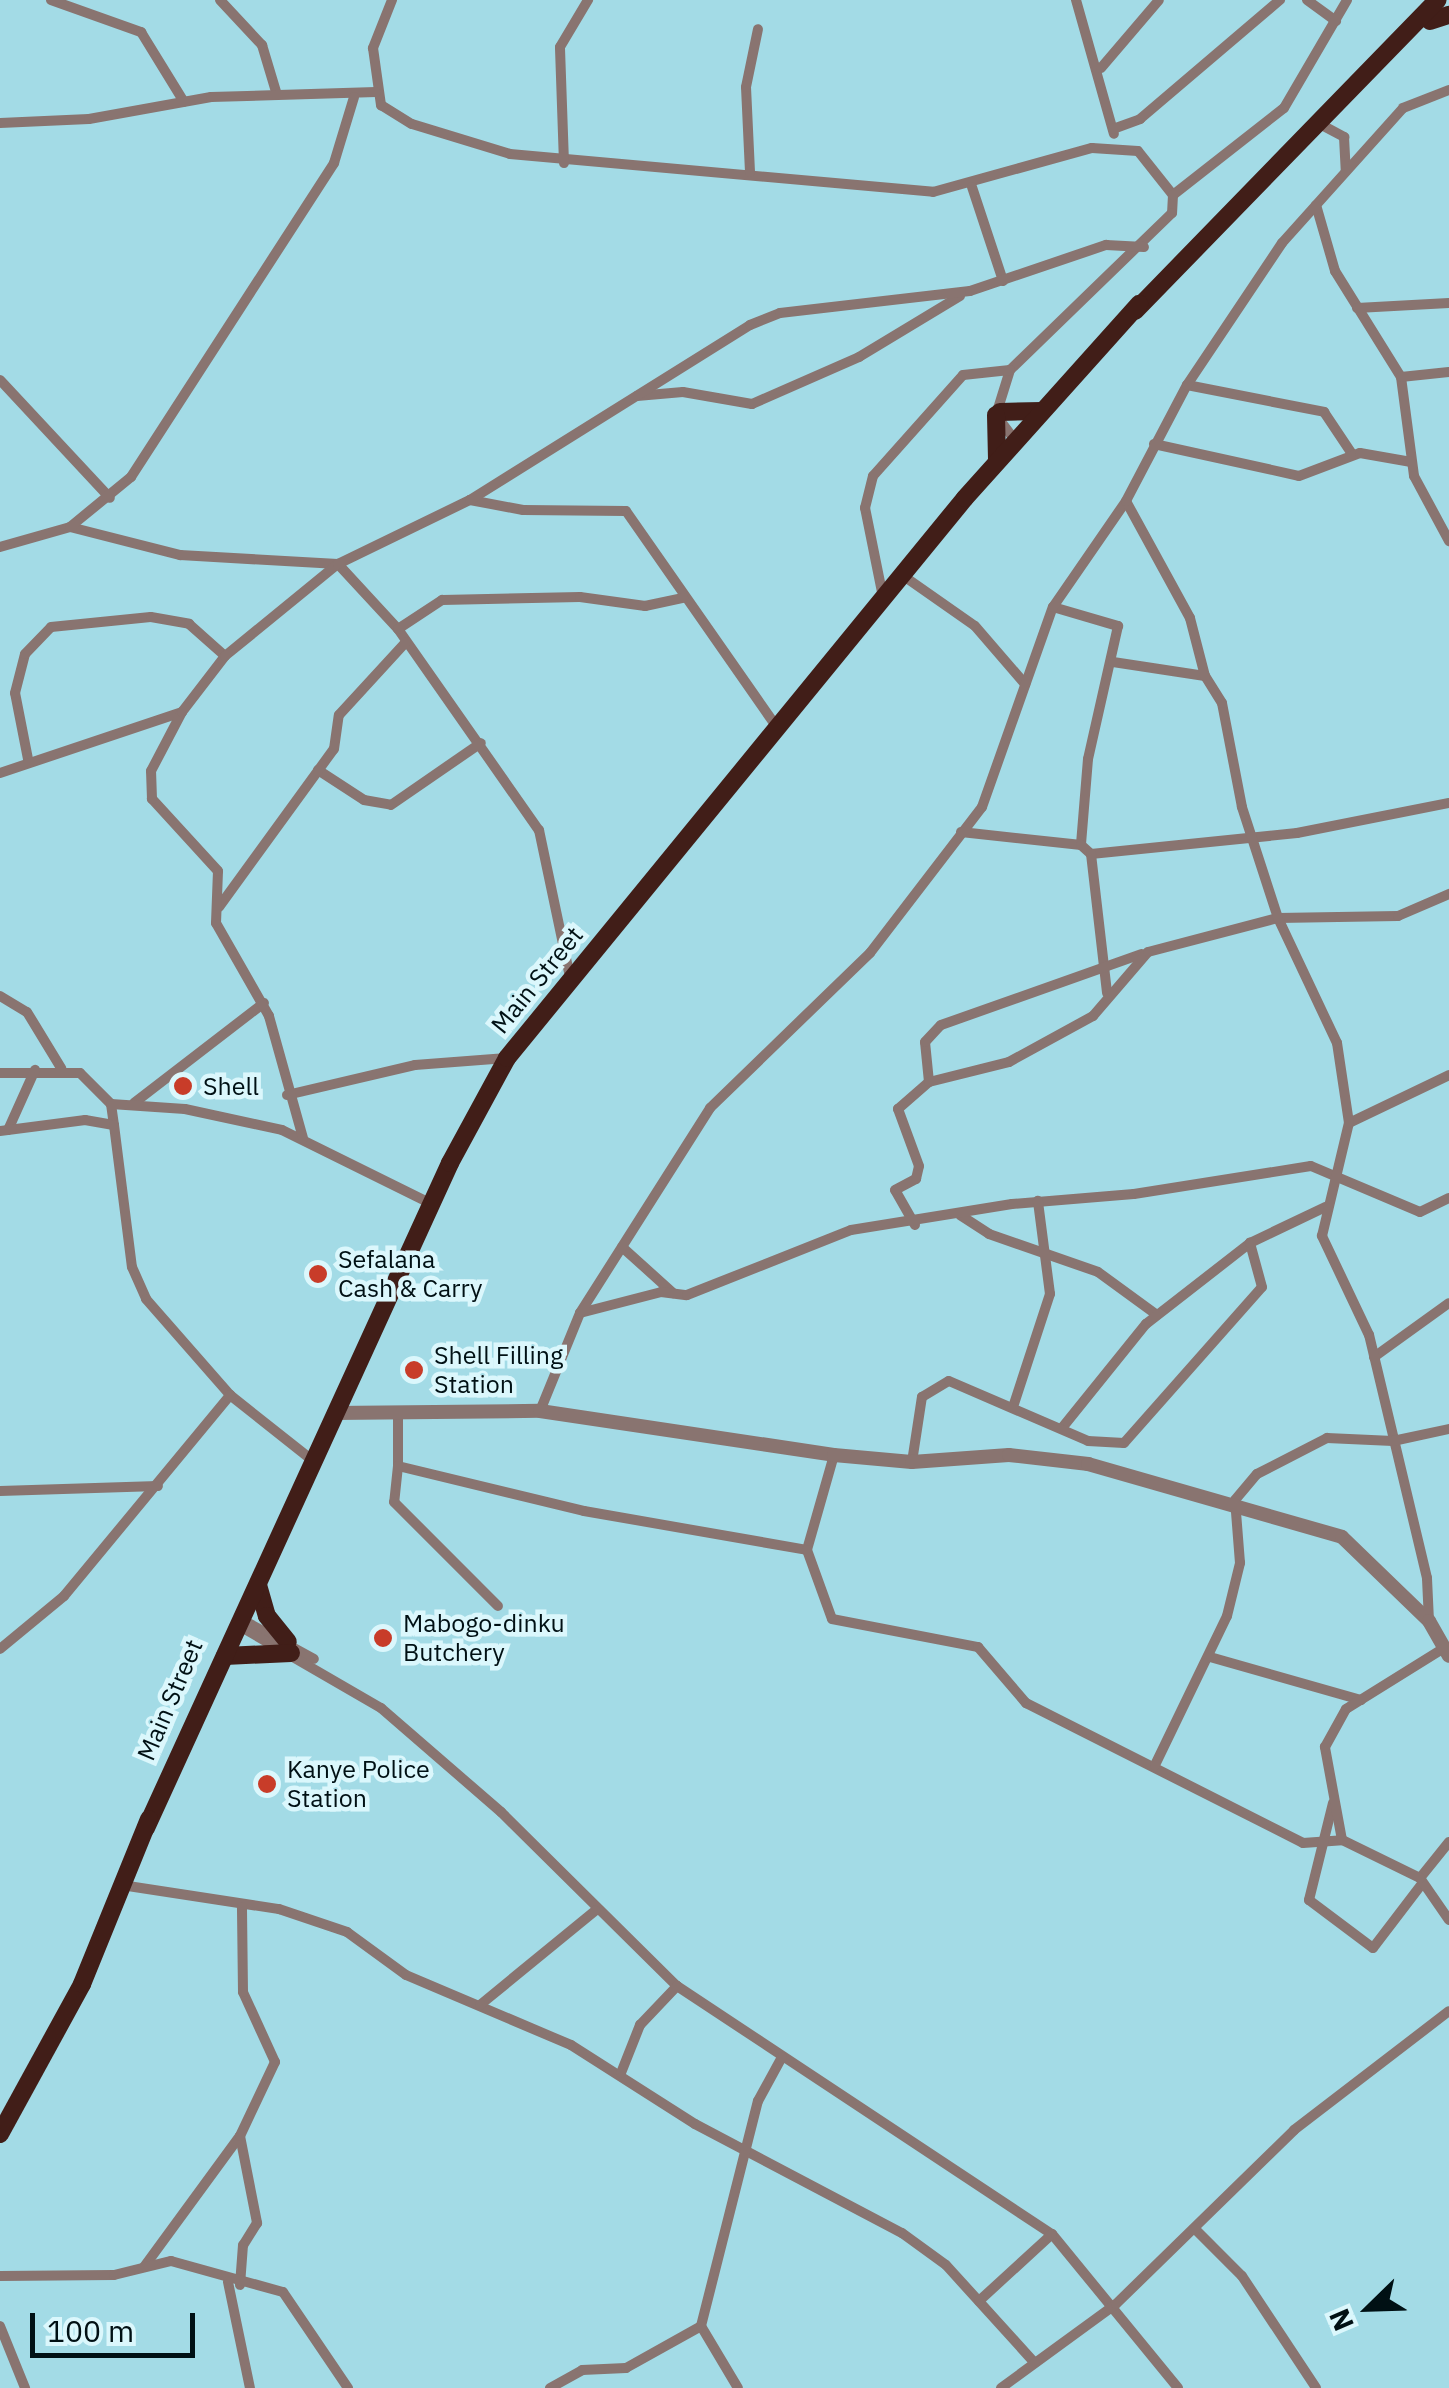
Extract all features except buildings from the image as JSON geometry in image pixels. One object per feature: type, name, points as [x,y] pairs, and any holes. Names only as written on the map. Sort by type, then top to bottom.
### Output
[{"type":"highway","points":[[1021,441],[1042,411],[1140,304],[1438,0]]},
{"type":"highway","points":[[1335,106],[1449,3]]},
{"type":"highway","points":[[1430,21],[1449,15]]},
{"type":"highway","points":[[1021,441],[1140,304]]},
{"type":"highway","points":[[997,461],[998,410],[1042,411]]},
{"type":"highway","name":"Main Street","points":[[146,1828],[334,1413],[432,1204],[507,1058],[997,461],[1021,441]]},
{"type":"highway","name":"Main Street","points":[[908,572],[1021,441]]},
{"type":"highway","name":"Main Street","points":[[0,2134],[128,1886],[146,1828],[300,1488]]},
{"type":"highway","points":[[224,1656],[290,1648],[267,1616],[258,1585]]},
{"type":"street","points":[[51,0],[141,32],[184,102]]},
{"type":"street","points":[[220,0],[262,46],[277,95]]},
{"type":"street","points":[[392,0],[378,22],[376,92],[381,105],[412,124],[564,163],[750,172],[866,190],[972,188],[1116,144],[1138,151],[1173,195]]},
{"type":"street","points":[[564,163],[560,47],[588,0]]},
{"type":"street","points":[[1076,0],[1100,68],[1116,144]]},
{"type":"street","points":[[1100,68],[1158,0]]},
{"type":"street","points":[[1113,129],[1140,119],[1280,0]]},
{"type":"street","points":[[1307,0],[1336,22]]},
{"type":"street","points":[[1021,441],[998,410],[1010,370],[1144,247],[1167,222],[1173,195],[1267,127],[1347,0]]},
{"type":"street","points":[[750,172],[746,87],[758,29]]},
{"type":"street","points":[[540,1411],[580,1313],[710,1108],[870,953],[982,807],[1053,607],[1126,500],[1187,384],[1316,206],[1416,97],[1449,90]]},
{"type":"street","points":[[0,123],[184,102],[277,95],[354,97],[376,92]]},
{"type":"street","points":[[0,546],[70,527],[110,498],[160,439],[334,163],[354,97]]},
{"type":"street","points":[[1318,124],[1344,137],[1346,173]]},
{"type":"street","points":[[972,188],[1002,282]]},
{"type":"street","points":[[1316,206],[1335,272],[1402,377],[1411,462],[1431,518],[1449,540]]},
{"type":"street","points":[[303,1138],[287,1095],[264,1003],[224,945],[216,911],[215,864],[152,799],[151,771],[182,712],[225,656],[338,564],[470,500],[634,396],[780,314],[970,290],[1093,248],[1144,247]]},
{"type":"street","points":[[634,396],[682,392],[752,404],[859,357],[970,290]]},
{"type":"street","points":[[1357,308],[1449,303]]},
{"type":"street","points":[[884,603],[865,508],[873,476],[963,374],[1010,370]]},
{"type":"street","points":[[1402,377],[1449,372]]},
{"type":"street","points":[[0,380],[110,498]]},
{"type":"street","points":[[1187,384],[1324,412],[1352,454]]},
{"type":"street","points":[[1154,444],[1299,476],[1352,454],[1411,462]]},
{"type":"street","points":[[470,500],[523,510],[626,510],[683,598],[778,729]]},
{"type":"street","points":[[1126,500],[1190,618],[1205,676],[1222,703],[1250,838],[1278,918],[1331,1024],[1349,1123],[1325,1208],[1322,1236],[1374,1358],[1428,1578],[1429,1621]]},
{"type":"street","points":[[70,527],[180,556],[338,564],[398,629],[481,743],[546,845],[570,977]]},
{"type":"street","points":[[908,572],[975,626],[1026,684]]},
{"type":"street","points":[[398,629],[442,600],[580,597],[645,606],[683,598]]},
{"type":"street","points":[[1053,607],[1118,626],[1088,759],[1082,845]]},
{"type":"street","points":[[28,759],[15,693],[25,654],[51,628],[151,617],[189,624],[225,656]]},
{"type":"street","points":[[216,911],[334,749],[340,715],[406,642]]},
{"type":"street","points":[[1112,662],[1205,676]]},
{"type":"street","points":[[0,773],[28,759],[182,712]]},
{"type":"street","points":[[318,770],[364,800],[391,805],[481,743]]},
{"type":"street","points":[[1091,854],[1250,838],[1449,803]]},
{"type":"street","points":[[961,832],[1082,845],[1091,854],[1107,967],[1104,1009]]},
{"type":"street","points":[[929,1082],[925,1042],[941,1025],[1148,952],[1278,918],[1398,916],[1449,894]]},
{"type":"street","points":[[916,1225],[895,1190],[916,1179],[919,1166],[898,1109],[929,1082],[1009,1062],[1104,1009],[1148,952]]},
{"type":"street","points":[[0,996],[27,1012],[61,1068]]},
{"type":"street","points":[[134,1103],[264,1003]]},
{"type":"street","points":[[287,1095],[415,1065],[507,1058]]},
{"type":"street","points":[[0,1072],[61,1068],[80,1073],[111,1104],[137,1283],[230,1395],[312,1460]]},
{"type":"street","points":[[4,1130],[35,1070]]},
{"type":"street","points":[[1349,1123],[1449,1075]]},
{"type":"street","points":[[111,1104],[134,1103],[225,1116],[303,1138],[432,1204]]},
{"type":"street","points":[[4,1130],[85,1120],[114,1125]]},
{"type":"street","points":[[580,1313],[674,1294],[851,1230],[916,1225],[1038,1200],[1311,1166],[1420,1212],[1449,1198]]},
{"type":"street","points":[[1014,1404],[1047,1311],[1048,1249],[1038,1200]]},
{"type":"street","points":[[1062,1428],[1157,1314],[1250,1243],[1325,1208]]},
{"type":"street","points":[[960,1216],[1004,1240],[1048,1249],[1157,1314]]},
{"type":"street","points":[[912,1462],[917,1410],[936,1382],[1014,1404],[1106,1446],[1140,1430],[1265,1282],[1250,1243]]},
{"type":"street","points":[[622,1247],[674,1294]]},
{"type":"street","points":[[1374,1358],[1449,1303]]},
{"type":"street","points":[[0,1649],[64,1596],[230,1395]]},
{"type":"street","points":[[334,1413],[540,1411],[834,1455],[912,1462],[1009,1455],[1088,1464],[1235,1500],[1342,1537],[1429,1621],[1446,1652],[1361,1700],[1328,1734],[1342,1840]]},
{"type":"street","points":[[398,1413],[394,1502],[498,1606]]},
{"type":"street","points":[[1155,1765],[1210,1657],[1240,1563],[1235,1500],[1277,1458],[1307,1444],[1339,1436],[1393,1441],[1449,1429]]},
{"type":"street","points":[[834,1455],[807,1550],[832,1619],[978,1648],[1026,1703],[1303,1843],[1342,1840],[1421,1881],[1449,1920]]},
{"type":"street","points":[[398,1466],[584,1512],[807,1550]]},
{"type":"street","points":[[0,1491],[158,1486]]},
{"type":"street","points":[[237,1621],[321,1667],[501,1812],[595,1910],[676,1986],[1052,2234],[1116,2304],[1178,2388]]},
{"type":"street","points":[[1210,1657],[1361,1700]]},
{"type":"street","points":[[1334,1802],[1310,1900],[1374,1948],[1449,1842]]},
{"type":"street","points":[[128,1886],[280,1910],[346,1932],[406,1975],[480,2005],[620,2072],[746,2152],[902,2233],[979,2301],[1036,2363]]},
{"type":"street","points":[[144,2267],[240,2136],[275,2062],[244,1992],[242,1907]]},
{"type":"street","points":[[480,2005],[595,1910]]},
{"type":"street","points":[[620,2072],[640,2025],[676,1986]]},
{"type":"street","points":[[1001,2388],[1116,2304],[1294,2130],[1449,2011]]},
{"type":"street","points":[[738,2388],[701,2326],[758,2101],[782,2057]]},
{"type":"street","points":[[240,2136],[257,2223],[243,2246],[234,2284],[250,2388]]},
{"type":"street","points":[[1195,2229],[1242,2276],[1316,2388]]},
{"type":"street","points":[[979,2301],[1052,2234]]},
{"type":"street","points":[[0,2276],[114,2276],[181,2262],[234,2284],[290,2298],[348,2388]]},
{"type":"street","points":[[0,2326],[25,2388]]},
{"type":"street","points":[[550,2388],[582,2370],[626,2368],[701,2326]]},
{"type":"place","name":"Shell","points":[[183,1086]]},
{"type":"place","name":"Sefalana Cash & Carry","points":[[318,1274]]},
{"type":"place","name":"Shell Filling Station","points":[[414,1370]]},
{"type":"place","name":"Mabogo-dinku Butchery","points":[[383,1638]]},
{"type":"place","name":"Kanye Police Station","points":[[267,1784]]}]
